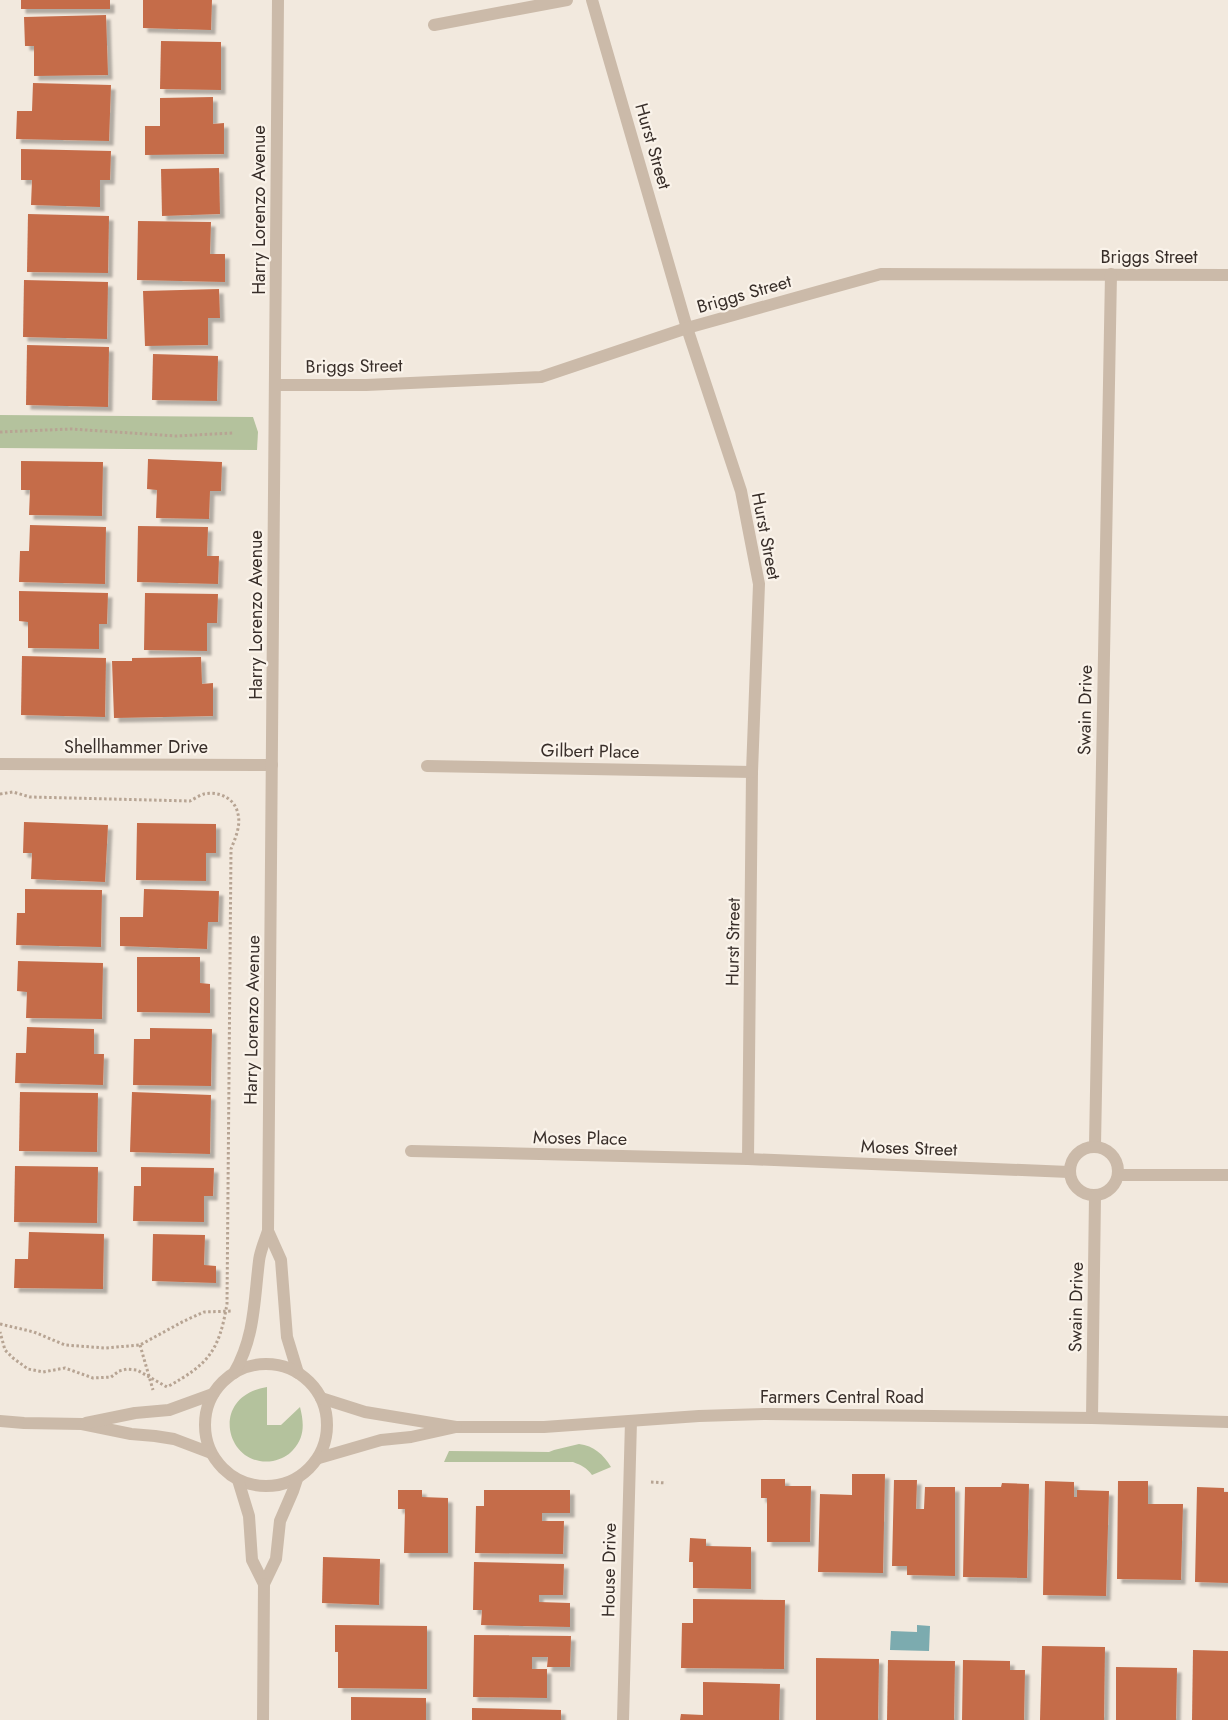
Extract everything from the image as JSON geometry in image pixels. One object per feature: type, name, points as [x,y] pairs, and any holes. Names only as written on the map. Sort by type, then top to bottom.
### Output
[{"type":"street","name":"Harry Lorenzo Avenue","points":[[234,1373],[243,1357],[251,1329],[259,1259],[268,1231],[278,0]]},
{"type":"street","points":[[434,25],[567,0]]},
{"type":"street","name":"Hurst Street","points":[[592,0],[687,328],[741,491],[759,584],[752,772],[748,1159]]},
{"type":"street","name":"Briggs Street","points":[[275,385],[366,385],[541,378],[687,328],[881,274],[1228,275]]},
{"type":"street","name":"Swain Drive","points":[[1095,1146],[1111,274]]},
{"type":"street","name":"Shellhammer Drive","points":[[0,764],[272,765]]},
{"type":"street","name":"Gilbert Place","points":[[427,766],[752,772]]},
{"type":"street","points":[[1095,1146],[1110,1152],[1116,1158],[1119,1175],[1111,1189],[1104,1194],[1095,1196],[1081,1192],[1075,1186],[1069,1172],[1071,1164],[1080,1151],[1095,1146]]},
{"type":"street","name":"Moses Place","points":[[411,1151],[748,1159]]},
{"type":"street","name":"Moses Street","points":[[748,1159],[1069,1172]]},
{"type":"street","points":[[1119,1175],[1228,1176]]},
{"type":"street","name":"Swain Drive","points":[[1092,1418],[1095,1196]]},
{"type":"street","name":"Harry Lorenzo Avenue","points":[[268,1231],[281,1260],[286,1337],[298,1373]]},
{"type":"street","points":[[264,1364],[282,1366],[298,1373],[311,1384],[321,1398],[327,1417],[327,1436],[319,1458],[309,1470],[297,1479],[277,1486],[263,1487],[250,1485],[238,1480],[222,1467],[211,1453],[206,1438],[204,1424],[213,1394],[234,1373],[249,1367],[264,1364]]},
{"type":"street","points":[[82,1424],[135,1413],[169,1410],[213,1394]]},
{"type":"street","name":"Farmers Central Road","points":[[321,1398],[364,1412],[456,1427],[544,1427],[699,1416],[766,1414],[1092,1418],[1228,1422]]},
{"type":"street","points":[[0,1421],[82,1424],[131,1434],[174,1439],[211,1453]]},
{"type":"street","name":"House Drive","points":[[624,1720],[631,1421]]},
{"type":"street","name":"Farmers Central Road","points":[[319,1458],[381,1440],[411,1437],[456,1427]]},
{"type":"street","points":[[263,1720],[264,1584],[276,1559],[280,1521],[297,1479]]},
{"type":"street","points":[[238,1480],[249,1516],[252,1560],[264,1584]]},
{"type":"path","points":[[0,432],[71,429],[176,436],[233,433]]},
{"type":"path","points":[[0,794],[13,792],[30,797],[190,801],[204,794],[218,794],[226,796],[235,805],[239,815],[238,831],[231,849],[226,1311],[221,1335],[213,1352],[195,1370],[168,1387],[137,1370],[127,1369],[119,1371],[111,1377],[92,1378],[65,1368],[43,1372],[28,1369],[6,1350],[0,1332]]},
{"type":"path","points":[[0,1324],[34,1332],[65,1345],[105,1348],[140,1345],[204,1312],[234,1311]]},
{"type":"path","points":[[140,1345],[155,1398]]},
{"type":"path","points":[[645,1481],[666,1483]]},
{"type":"green space","points":[[0,415],[253,417],[258,432],[257,450],[0,448]]},
{"type":"green space","points":[[267,1387],[267,1425],[281,1425],[300,1407],[302,1435],[297,1445],[287,1456],[273,1461],[257,1461],[244,1454],[235,1444],[230,1431],[230,1417],[236,1404],[248,1393]]},
{"type":"green space","points":[[579,1444],[598,1451],[611,1467],[592,1475],[584,1467],[573,1462],[444,1462],[449,1451],[549,1452]]},
{"type":"water","points":[[917,1625],[930,1626],[929,1651],[890,1650],[891,1631],[917,1632]]},
{"type":"building","points":[[21,0],[110,0],[110,9],[21,9]]},
{"type":"building","points":[[143,0],[212,0],[211,30],[143,28]]},
{"type":"building","points":[[106,15],[108,75],[34,76],[34,46],[25,46],[24,17]]},
{"type":"building","points":[[161,41],[221,42],[221,90],[160,89]]},
{"type":"building","points":[[33,83],[111,85],[109,141],[16,139],[17,111],[32,111]]},
{"type":"building","points":[[213,97],[213,124],[224,123],[224,154],[145,155],[145,126],[160,126],[160,98]]},
{"type":"building","points":[[21,149],[111,151],[110,180],[100,180],[100,207],[31,205],[32,180],[21,180]]},
{"type":"building","points":[[219,168],[220,214],[162,216],[161,169]]},
{"type":"building","points":[[28,214],[109,216],[108,273],[27,272]]},
{"type":"building","points":[[138,221],[211,222],[210,254],[225,254],[225,282],[137,280]]},
{"type":"building","points":[[24,280],[108,282],[107,339],[23,337]]},
{"type":"building","points":[[219,289],[220,318],[208,318],[208,345],[145,346],[143,291]]},
{"type":"building","points":[[27,345],[109,347],[108,407],[26,405]]},
{"type":"building","points":[[153,354],[218,356],[217,401],[152,400]]},
{"type":"building","points":[[148,459],[222,462],[221,491],[210,491],[209,519],[156,518],[157,490],[147,489]]},
{"type":"building","points":[[21,461],[103,462],[102,516],[29,515],[30,490],[21,490]]},
{"type":"building","points":[[30,525],[106,527],[105,584],[19,582],[20,551],[29,551]]},
{"type":"building","points":[[138,526],[208,527],[207,556],[219,556],[218,584],[137,582]]},
{"type":"building","points":[[19,591],[108,593],[107,624],[99,624],[99,649],[28,648],[28,622],[19,621]]},
{"type":"building","points":[[145,593],[218,594],[217,623],[207,623],[207,651],[144,650]]},
{"type":"building","points":[[22,656],[106,658],[105,717],[21,715]]},
{"type":"building","points":[[201,657],[202,684],[213,683],[213,716],[114,718],[112,661],[132,661],[132,658]]},
{"type":"building","points":[[24,822],[108,825],[105,882],[31,879],[32,853],[23,853]]},
{"type":"building","points":[[137,823],[216,824],[216,853],[206,853],[206,881],[136,880]]},
{"type":"building","points":[[25,889],[102,890],[101,947],[16,945],[17,913],[25,913]]},
{"type":"building","points":[[144,889],[219,891],[218,922],[208,922],[207,949],[120,946],[120,917],[143,917]]},
{"type":"building","points":[[137,957],[200,957],[200,983],[210,984],[210,1013],[137,1012]]},
{"type":"building","points":[[18,961],[103,963],[102,1019],[26,1018],[27,992],[17,991]]},
{"type":"building","points":[[27,1027],[94,1029],[94,1054],[104,1054],[103,1085],[15,1083],[16,1053],[26,1053]]},
{"type":"building","points":[[150,1028],[212,1029],[211,1086],[133,1085],[134,1039],[150,1039]]},
{"type":"building","points":[[20,1092],[98,1093],[97,1152],[19,1151]]},
{"type":"building","points":[[132,1092],[211,1095],[210,1154],[130,1152]]},
{"type":"building","points":[[15,1166],[98,1167],[97,1223],[14,1222]]},
{"type":"building","points":[[141,1167],[214,1168],[213,1196],[204,1196],[204,1222],[133,1221],[134,1186],[141,1186]]},
{"type":"building","points":[[29,1232],[104,1234],[103,1289],[14,1288],[15,1259],[28,1259]]},
{"type":"building","points":[[153,1234],[205,1235],[204,1265],[216,1266],[216,1283],[152,1281]]},
{"type":"building","points":[[852,1474],[885,1474],[883,1573],[818,1572],[820,1494],[852,1495]]},
{"type":"building","points":[[761,1479],[785,1479],[785,1486],[811,1486],[810,1542],[767,1542],[767,1498],[761,1498]]},
{"type":"building","points":[[894,1480],[917,1480],[916,1509],[924,1509],[925,1487],[955,1487],[955,1576],[907,1575],[907,1566],[892,1566]]},
{"type":"building","points":[[1045,1481],[1074,1482],[1074,1497],[1077,1497],[1077,1490],[1109,1491],[1106,1596],[1043,1595]]},
{"type":"building","points":[[1118,1481],[1148,1481],[1148,1504],[1183,1504],[1181,1580],[1117,1579]]},
{"type":"building","points":[[1002,1483],[1029,1484],[1027,1578],[963,1577],[965,1487],[1001,1487]]},
{"type":"building","points":[[1197,1487],[1224,1488],[1224,1492],[1228,1492],[1228,1583],[1195,1582]]},
{"type":"building","points":[[398,1490],[422,1490],[422,1497],[448,1498],[448,1553],[404,1553],[405,1509],[398,1509]]},
{"type":"building","points":[[484,1490],[570,1490],[570,1513],[542,1513],[542,1521],[564,1521],[563,1554],[475,1553],[476,1506],[484,1506]]},
{"type":"building","points":[[690,1538],[706,1539],[706,1546],[751,1547],[751,1589],[693,1588],[693,1562],[689,1562]]},
{"type":"building","points":[[323,1557],[380,1559],[379,1605],[322,1603]]},
{"type":"building","points":[[474,1562],[564,1564],[563,1595],[539,1595],[539,1602],[570,1603],[570,1627],[481,1625],[482,1610],[473,1610]]},
{"type":"building","points":[[693,1599],[785,1600],[784,1669],[681,1668],[682,1623],[693,1623]]},
{"type":"building","points":[[335,1625],[427,1626],[427,1689],[338,1688],[338,1652],[335,1652]]},
{"type":"building","points":[[474,1635],[571,1636],[570,1667],[547,1667],[548,1657],[532,1657],[532,1669],[547,1669],[547,1698],[473,1697]]},
{"type":"building","points":[[1042,1646],[1105,1647],[1104,1720],[1040,1720]]},
{"type":"building","points":[[1193,1650],[1228,1651],[1228,1720],[1192,1720]]},
{"type":"building","points":[[816,1658],[879,1659],[878,1720],[816,1720]]},
{"type":"building","points":[[888,1660],[955,1661],[954,1720],[887,1720]]},
{"type":"building","points":[[963,1660],[1010,1661],[1010,1670],[1025,1670],[1024,1720],[962,1720]]},
{"type":"building","points":[[1116,1667],[1177,1668],[1176,1720],[1116,1720]]},
{"type":"building","points":[[703,1682],[780,1684],[779,1720],[680,1720],[681,1714],[703,1715]]},
{"type":"building","points":[[351,1697],[426,1698],[426,1720],[351,1720]]},
{"type":"building","points":[[472,1708],[561,1710],[561,1720],[472,1720]]}]
